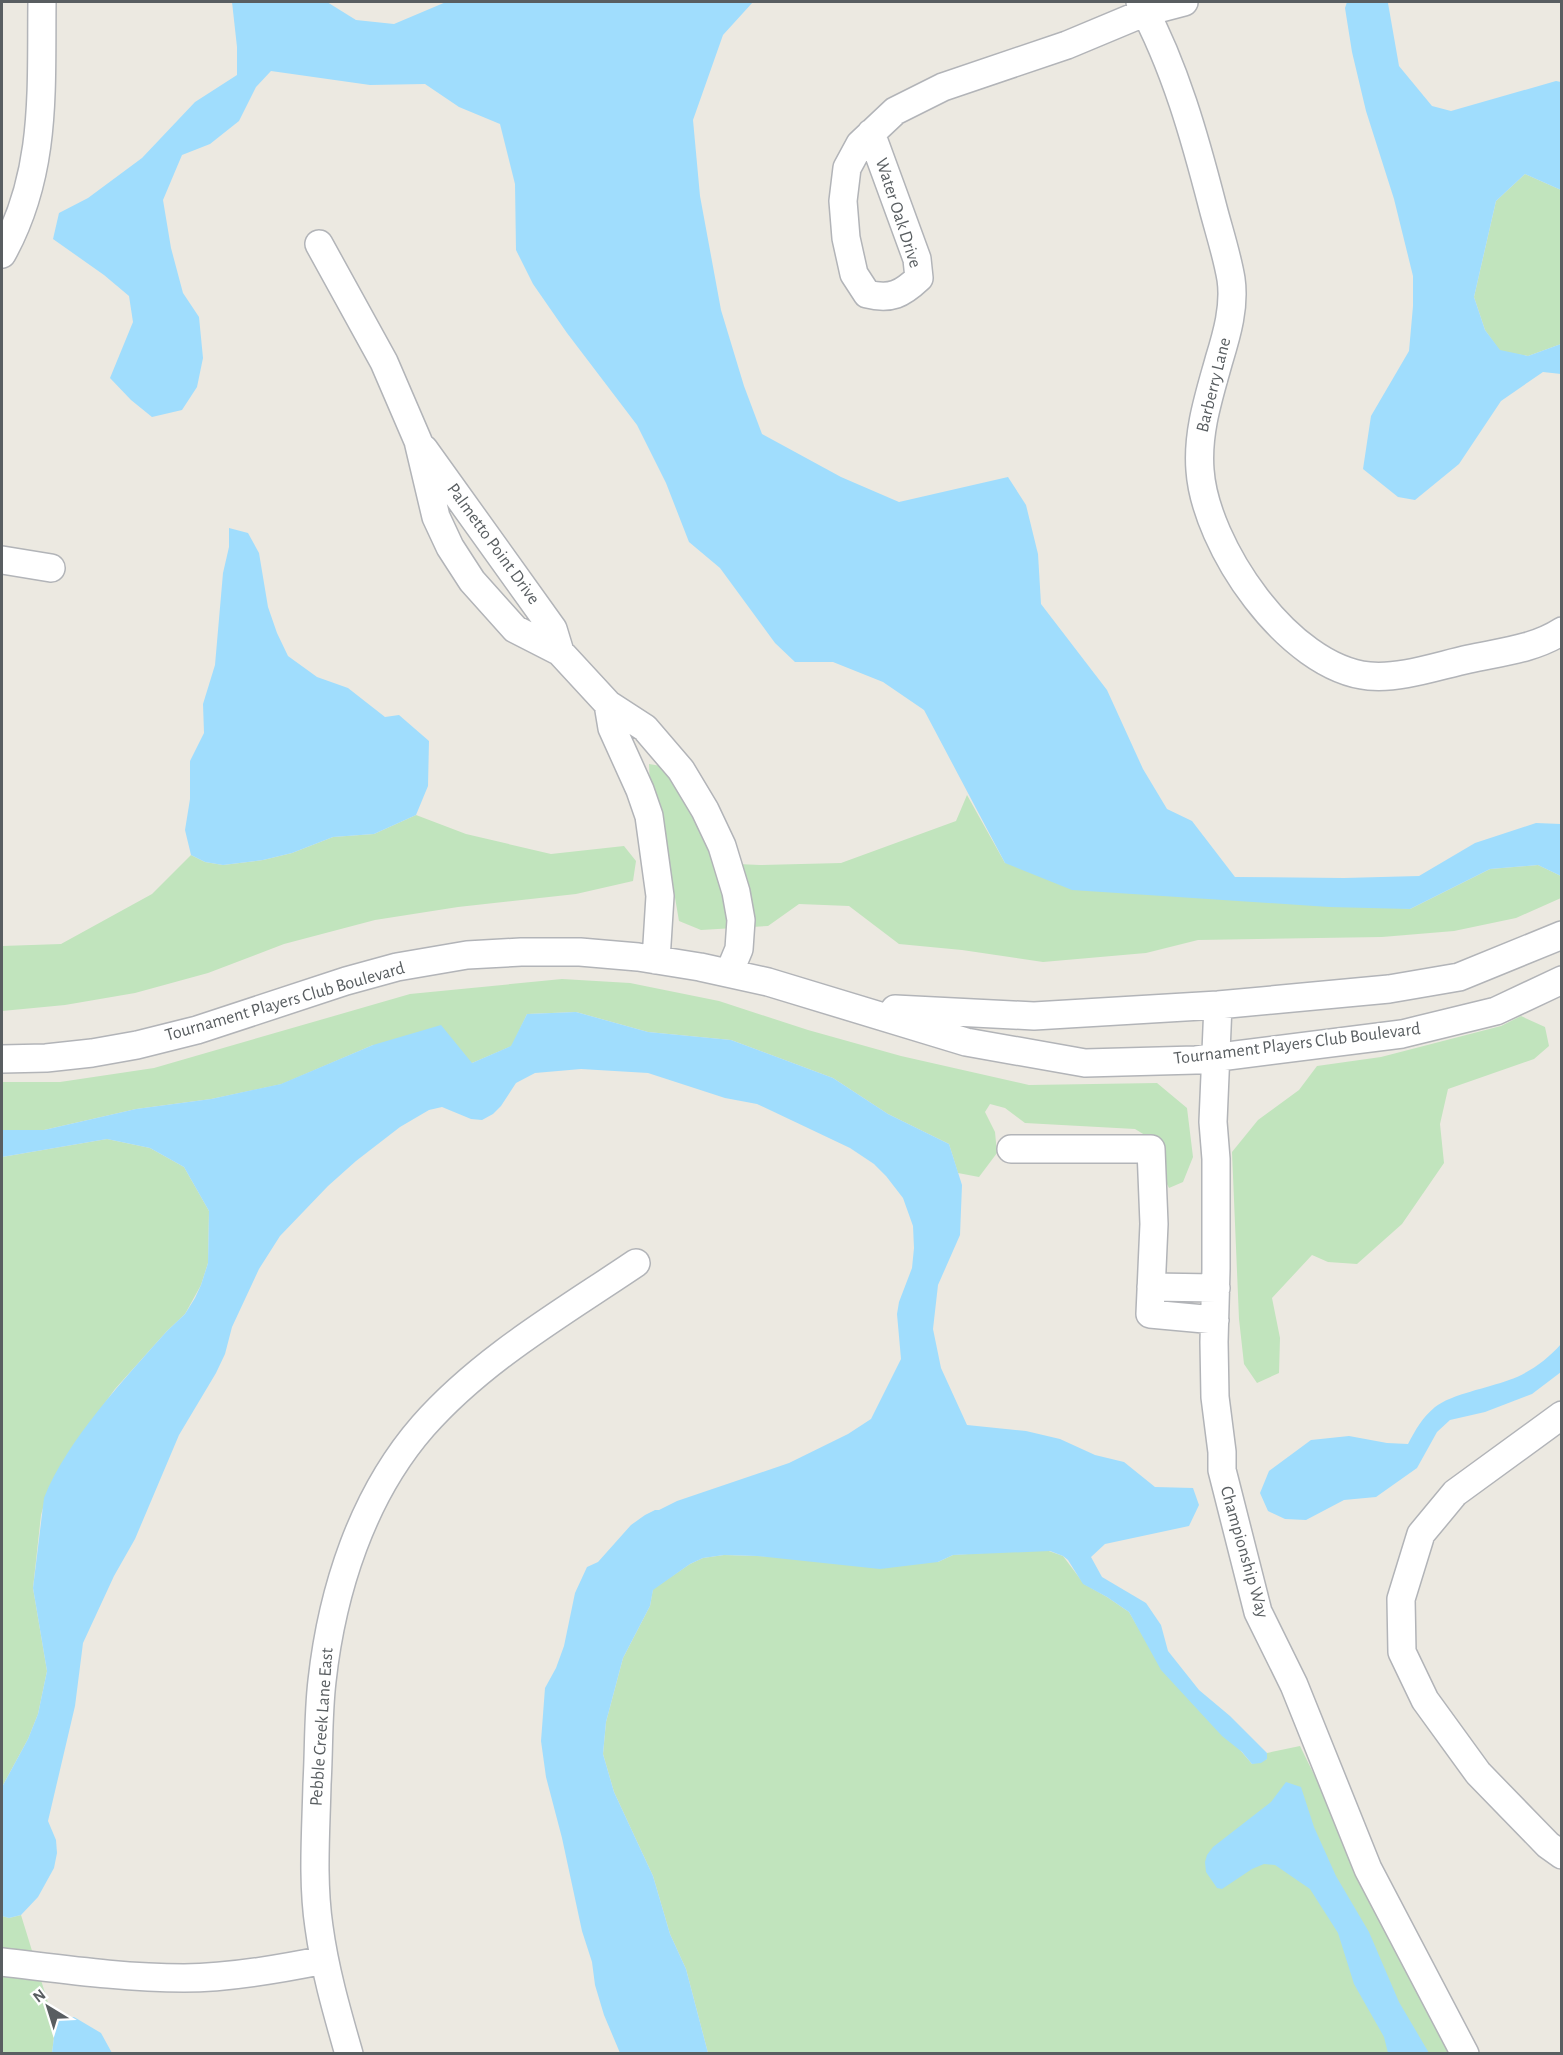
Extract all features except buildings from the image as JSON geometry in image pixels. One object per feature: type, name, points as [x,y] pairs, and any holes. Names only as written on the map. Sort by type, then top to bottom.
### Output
[{"type":"street","points":[[2,254],[23,208],[39,135],[42,2]]},
{"type":"street","name":"Water Oak Drive","points":[[871,133],[917,259],[919,278],[907,290],[880,297],[867,294],[854,274],[846,238],[843,201],[847,168],[860,144],[871,133],[895,111],[943,87],[1067,45],[1143,7],[1184,2]]},
{"type":"street","name":"Barberry Lane","points":[[1143,7],[1166,55],[1178,88],[1204,174],[1231,279],[1232,304],[1228,329],[1206,404],[1200,444],[1200,471],[1204,496],[1213,525],[1243,581],[1273,619],[1300,644],[1344,670],[1368,676],[1393,675],[1530,646],[1562,631]]},
{"type":"street","name":"Palmetto Point Drive","points":[[319,244],[384,362],[417,441],[436,517],[450,547],[472,581],[515,629],[560,652],[608,704],[645,728],[681,770],[705,810],[722,846],[736,892],[741,920],[739,949],[729,973]]},
{"type":"street","name":"Palmetto Point Drive","points":[[417,441],[486,532],[553,629],[560,652]]},
{"type":"street","points":[[2,560],[51,568]]},
{"type":"street","points":[[608,704],[612,728],[649,816],[660,896],[656,960]]},
{"type":"street","name":"Tournament Players Club Boulevard","points":[[851,1006],[1034,1016],[1218,1005],[1389,989],[1459,977],[1562,935]]},
{"type":"street","name":"Tournament Players Club Boulevard","points":[[2,1059],[46,1058],[137,1045],[197,1030],[346,981],[397,967],[467,956],[521,952],[580,952],[656,960],[729,973],[851,1006],[966,1042],[1085,1063],[1196,1060],[1402,1034],[1496,1011],[1562,980]]},
{"type":"street","name":"Championship Way","points":[[1218,1005],[1213,1122],[1216,1159],[1215,1397],[1222,1452],[1221,1470],[1258,1612],[1294,1685],[1368,1869],[1465,2054]]},
{"type":"street","points":[[1011,1149],[1151,1149],[1154,1224],[1150,1314],[1215,1320]]},
{"type":"street","name":"Pebble Creek Lane East","points":[[349,2054],[324,1960],[315,1883],[321,1684],[336,1599],[349,1558],[365,1518],[392,1469],[416,1436],[457,1391],[497,1357],[636,1263]]},
{"type":"street","points":[[1151,1287],[1216,1288]]},
{"type":"street","points":[[1562,1415],[1455,1493],[1421,1534],[1401,1599],[1402,1652],[1425,1700],[1478,1773],[1543,1840],[1562,1855]]},
{"type":"street","points":[[2,1962],[144,1978],[187,1978],[288,1967],[324,1960]]},
{"type":"green space","points":[[1525,174],[1561,190],[1561,344],[1528,356],[1500,351],[1485,330],[1474,297],[1496,201]]},
{"type":"green space","points":[[649,764],[667,767],[690,801],[715,863],[760,865],[841,863],[956,821],[967,795],[1005,863],[1410,909],[1490,869],[1538,865],[1561,876],[1561,898],[1516,918],[1454,931],[1382,937],[1198,940],[1146,953],[1043,962],[962,950],[899,944],[849,906],[799,904],[768,926],[701,930],[679,921],[669,863],[650,788]]},
{"type":"green space","points":[[416,815],[466,834],[551,854],[624,846],[636,861],[633,881],[576,894],[458,907],[375,920],[284,944],[208,973],[135,993],[65,1005],[2,1011],[2,946],[61,944],[152,894],[191,855],[205,862],[223,865],[263,860],[292,853],[333,837],[374,834]]},
{"type":"green space","points":[[562,979],[630,983],[719,1001],[808,1030],[901,1056],[1029,1085],[1157,1083],[1187,1108],[1193,1157],[1183,1182],[1169,1188],[1163,1176],[1158,1143],[1135,1129],[1025,1123],[1005,1108],[990,1104],[985,1112],[995,1132],[997,1153],[979,1177],[958,1173],[949,1144],[888,1114],[833,1078],[731,1040],[648,1032],[576,1012],[527,1014],[512,1046],[472,1063],[373,1045],[282,1084],[211,1099],[136,1109],[44,1130],[2,1130],[2,1082],[60,1082],[154,1068],[410,994]]},
{"type":"green space","points":[[1521,1016],[1545,1027],[1549,1046],[1534,1059],[1448,1089],[1440,1124],[1444,1163],[1402,1224],[1357,1264],[1328,1262],[1312,1255],[1272,1298],[1280,1338],[1279,1373],[1257,1383],[1244,1364],[1239,1319],[1232,1152],[1258,1120],[1299,1090],[1317,1066],[1381,1057],[1501,1026]]},
{"type":"green space","points":[[107,1139],[150,1148],[184,1167],[209,1211],[208,1263],[201,1285],[185,1314],[115,1389],[76,1443],[49,1487],[41,1515],[33,1588],[47,1671],[38,1714],[28,1739],[2,1787],[2,1157]]},
{"type":"green space","points":[[1043,1549],[1063,1556],[1084,1584],[1129,1612],[1143,1636],[1252,1764],[1267,1759],[1267,1753],[1300,1746],[1327,1801],[1464,2053],[708,2053],[686,1969],[670,1934],[653,1876],[614,1792],[603,1754],[606,1722],[623,1658],[650,1606],[653,1589],[690,1564],[703,1558],[724,1555],[938,1562],[953,1555]]},
{"type":"green space","points":[[21,1915],[53,2019],[52,2053],[2,2053],[2,1916],[9,1918]]},
{"type":"water","points":[[232,2],[327,2],[356,20],[394,24],[446,2],[753,2],[723,35],[693,120],[700,196],[721,310],[744,386],[762,434],[841,477],[899,502],[1008,477],[1026,505],[1038,554],[1041,604],[1107,690],[1143,769],[1167,809],[1192,821],[1235,877],[1419,876],[1475,843],[1536,823],[1561,824],[1561,876],[1538,865],[1490,869],[1410,909],[1329,907],[1072,890],[1005,863],[924,710],[883,682],[833,662],[795,662],[775,643],[720,568],[689,542],[666,483],[637,425],[533,284],[516,250],[515,184],[500,124],[459,107],[425,84],[370,85],[271,71],[256,87],[239,121],[210,144],[182,155],[163,200],[171,248],[183,293],[199,317],[203,358],[197,387],[182,410],[152,417],[131,400],[110,378],[133,322],[129,296],[104,275],[53,239],[59,213],[88,198],[142,158],[195,102],[237,75],[237,47]]},
{"type":"water","points":[[1347,2],[1388,3],[1399,66],[1432,106],[1451,111],[1556,81],[1561,82],[1561,190],[1525,174],[1496,201],[1474,297],[1485,330],[1500,350],[1528,356],[1561,344],[1561,374],[1543,372],[1501,401],[1459,464],[1415,500],[1398,497],[1363,469],[1371,416],[1409,351],[1413,276],[1394,199],[1366,111],[1352,52],[1345,8]]},
{"type":"water","points":[[229,528],[248,533],[259,553],[268,607],[288,656],[317,677],[348,688],[385,717],[399,715],[429,741],[428,786],[416,815],[374,834],[333,837],[292,853],[263,860],[223,865],[205,862],[191,855],[185,830],[190,799],[190,761],[204,733],[203,704],[215,665],[223,573],[229,547]]},
{"type":"water","points":[[576,1012],[648,1032],[731,1040],[833,1078],[888,1114],[949,1144],[962,1185],[960,1235],[938,1285],[933,1329],[941,1368],[967,1425],[1026,1431],[1060,1439],[1095,1455],[1124,1462],[1155,1487],[1193,1488],[1199,1505],[1189,1526],[1105,1544],[1091,1557],[1102,1577],[1146,1603],[1161,1625],[1168,1651],[1199,1690],[1230,1716],[1267,1753],[1267,1759],[1261,1763],[1252,1764],[1242,1752],[1222,1736],[1161,1670],[1129,1612],[1083,1584],[1068,1560],[1050,1551],[953,1555],[938,1562],[880,1569],[757,1556],[724,1555],[703,1558],[690,1564],[653,1590],[650,1606],[623,1658],[606,1722],[603,1754],[614,1792],[653,1876],[670,1934],[686,1969],[708,2053],[620,2053],[604,2015],[595,1985],[592,1962],[582,1931],[546,1777],[541,1741],[545,1688],[564,1646],[575,1593],[587,1567],[598,1562],[631,1525],[645,1515],[677,1501],[789,1463],[848,1434],[871,1419],[901,1359],[897,1314],[899,1302],[912,1268],[913,1226],[903,1198],[874,1164],[850,1148],[757,1104],[725,1098],[648,1073],[581,1069],[535,1073],[516,1083],[501,1106],[482,1120],[471,1119],[442,1107],[429,1110],[400,1127],[328,1186],[280,1236],[259,1269],[232,1327],[225,1354],[179,1435],[135,1539],[114,1576],[83,1643],[75,1706],[48,1821],[56,1840],[57,1853],[54,1868],[38,1897],[21,1915],[9,1918],[2,1916],[2,1787],[28,1739],[38,1714],[47,1671],[33,1588],[44,1498],[67,1454],[98,1410],[167,1331],[185,1314],[195,1298],[208,1263],[209,1211],[184,1167],[150,1148],[107,1139],[2,1157],[2,1130],[44,1130],[136,1109],[211,1099],[281,1084],[373,1045],[441,1025],[472,1063],[511,1046],[527,1014]]},
{"type":"water","points":[[1561,1344],[1561,1372],[1532,1394],[1485,1412],[1450,1420],[1437,1432],[1417,1468],[1376,1497],[1344,1500],[1306,1520],[1285,1519],[1268,1511],[1260,1493],[1269,1471],[1311,1440],[1349,1436],[1387,1443],[1408,1444],[1426,1415],[1442,1402],[1524,1374],[1544,1361]]},
{"type":"water","points":[[1286,1782],[1301,1787],[1314,1827],[1336,1876],[1369,1932],[1399,2002],[1429,2053],[1388,2053],[1384,2037],[1354,1984],[1338,1933],[1310,1889],[1275,1865],[1264,1864],[1252,1869],[1222,1889],[1217,1888],[1206,1872],[1205,1862],[1213,1847],[1271,1802]]},
{"type":"water","points":[[74,2017],[101,2033],[112,2053],[52,2053],[53,2019]]}]
